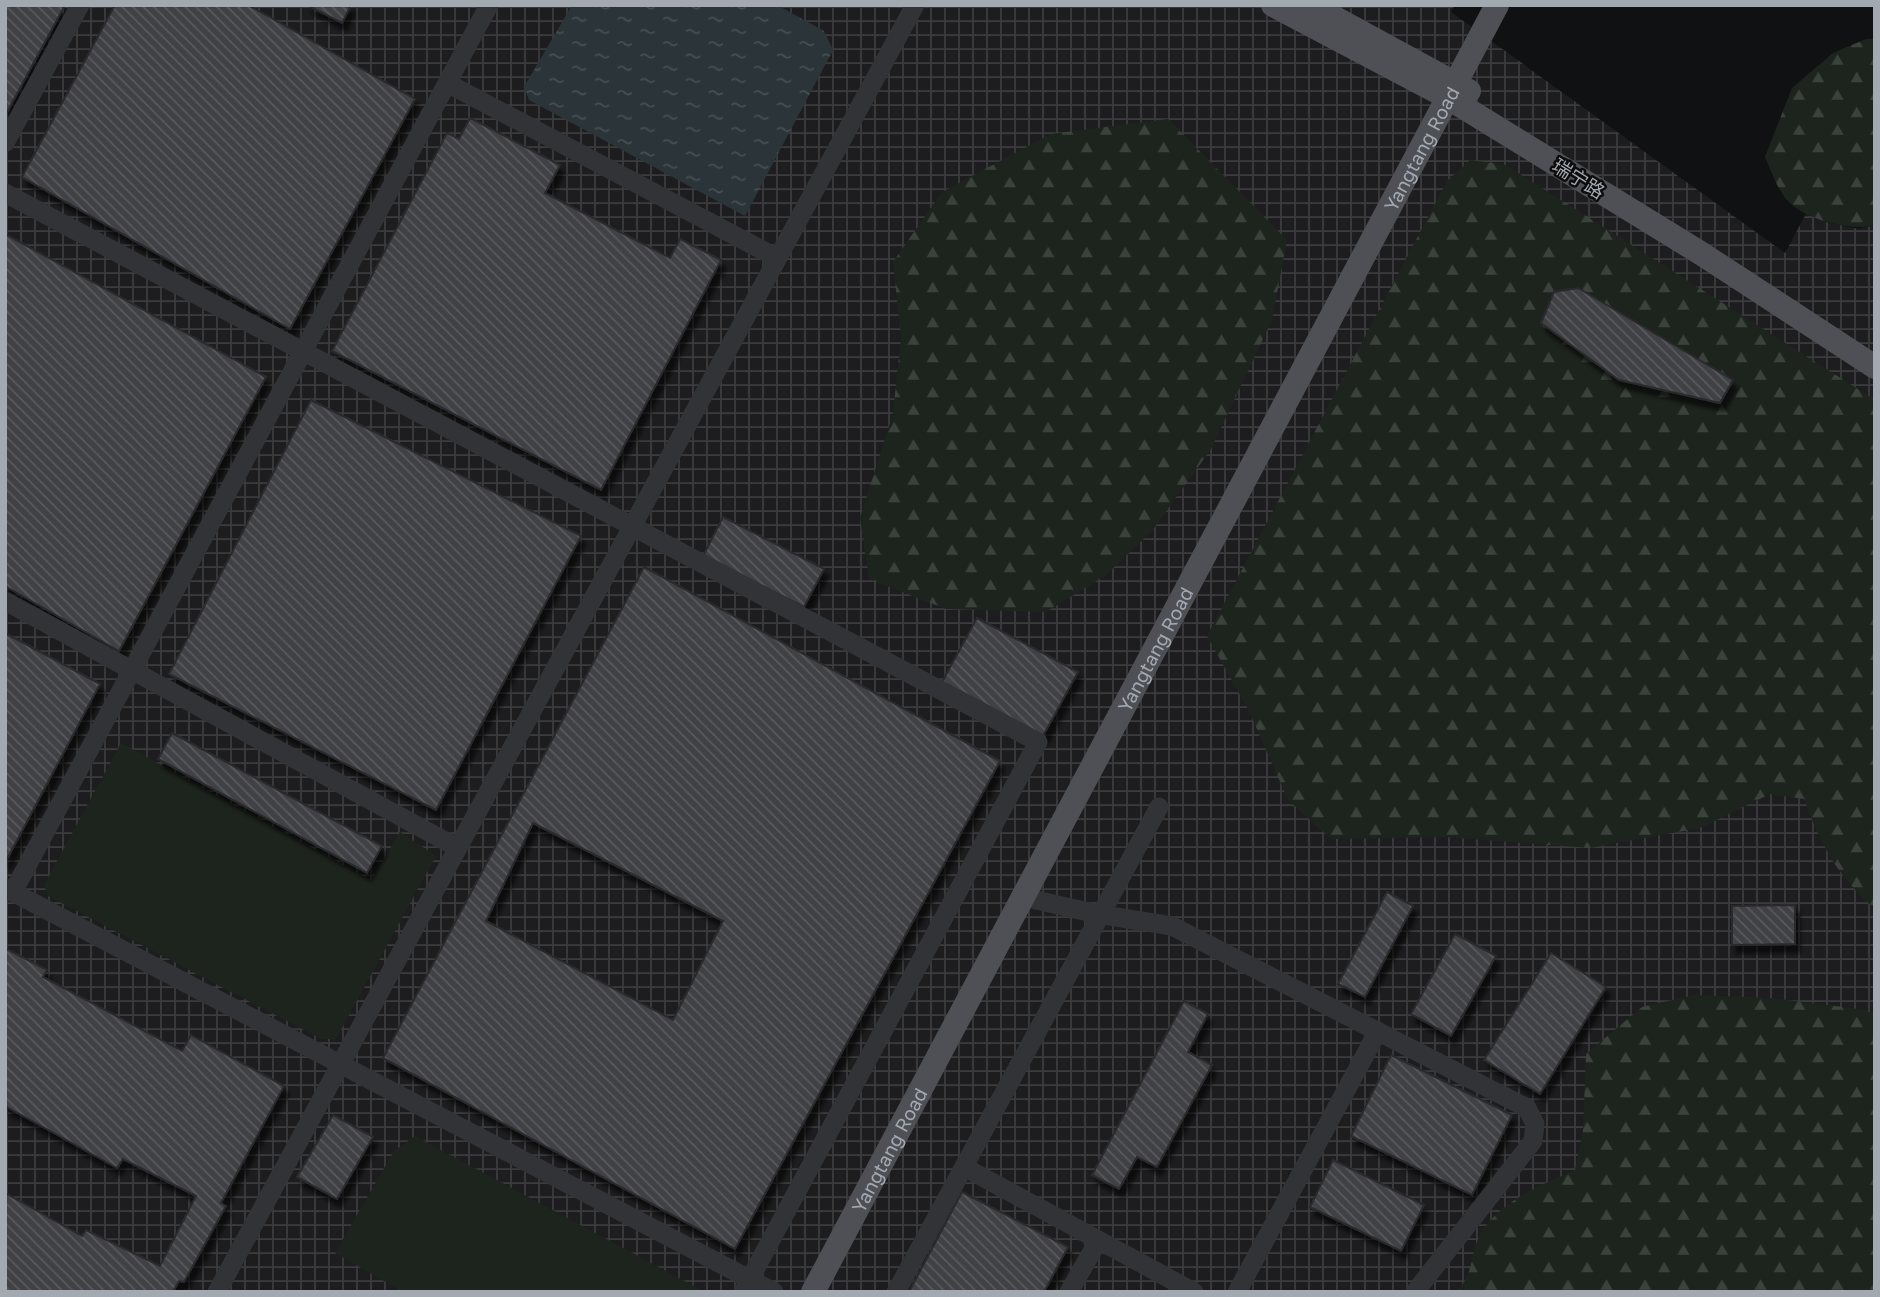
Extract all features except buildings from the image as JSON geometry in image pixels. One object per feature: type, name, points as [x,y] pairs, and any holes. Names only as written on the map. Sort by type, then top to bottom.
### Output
[{"type":"main road","name":"瑞宁路","points":[[1273,5],[1451,90],[1875,367]]},
{"type":"main road","name":"瑞宁路","points":[[1311,5],[1875,348]]},
{"type":"main road","name":"Yangtang Road","points":[[813,1292],[1497,5]]},
{"type":"street","points":[[5,143],[80,5]]},
{"type":"street","points":[[489,5],[132,670],[9,890],[341,1064],[746,1285],[774,1292]]},
{"type":"street","points":[[217,1292],[915,5]]},
{"type":"street","points":[[447,83],[777,258]]},
{"type":"street","points":[[5,193],[1038,743],[746,1285]]},
{"type":"street","points":[[5,601],[458,848]]},
{"type":"street","points":[[896,1292],[1158,807]]},
{"type":"street","points":[[1023,898],[1100,915],[1172,926],[1527,1108],[1535,1124],[1534,1142],[1415,1292]]},
{"type":"street","points":[[1237,1292],[1378,1031]]},
{"type":"street","points":[[964,1167],[1194,1292]]},
{"type":"street","points":[[1069,1292],[1098,1241]]},
{"type":"shaded area","points":[[5,5],[1455,5],[1451,12],[1785,253],[1807,212],[1826,222],[1859,229],[1875,225],[1875,1292],[5,1292]]},
{"type":"green space","points":[[1866,39],[1875,39],[1875,225],[1854,227],[1816,218],[1795,207],[1781,192],[1765,157],[1792,88],[1833,53]]},
{"type":"green space","points":[[1168,119],[1287,240],[1272,320],[1211,449],[1152,531],[1106,575],[1046,612],[946,609],[869,579],[860,518],[893,413],[901,338],[893,262],[942,192],[1051,134]]},
{"type":"green space","points":[[1470,160],[1506,165],[1875,400],[1875,909],[1840,872],[1817,831],[1804,799],[1770,794],[1700,828],[1590,848],[1445,837],[1331,839],[1288,800],[1249,711],[1207,636],[1447,181]]},
{"type":"green space","points":[[121,743],[371,880],[400,832],[436,856],[336,1039],[321,1039],[48,896],[44,885]]},
{"type":"green space","points":[[1694,995],[1772,998],[1866,1010],[1875,1016],[1875,1292],[1455,1292],[1466,1279],[1477,1241],[1489,1221],[1523,1195],[1575,1170],[1583,1131],[1586,1054],[1642,1007]]},
{"type":"green space","points":[[415,1136],[705,1292],[403,1292],[335,1253],[394,1151]]},
{"type":"water","points":[[572,5],[777,5],[824,31],[833,50],[745,216],[529,100],[524,87]]}]
